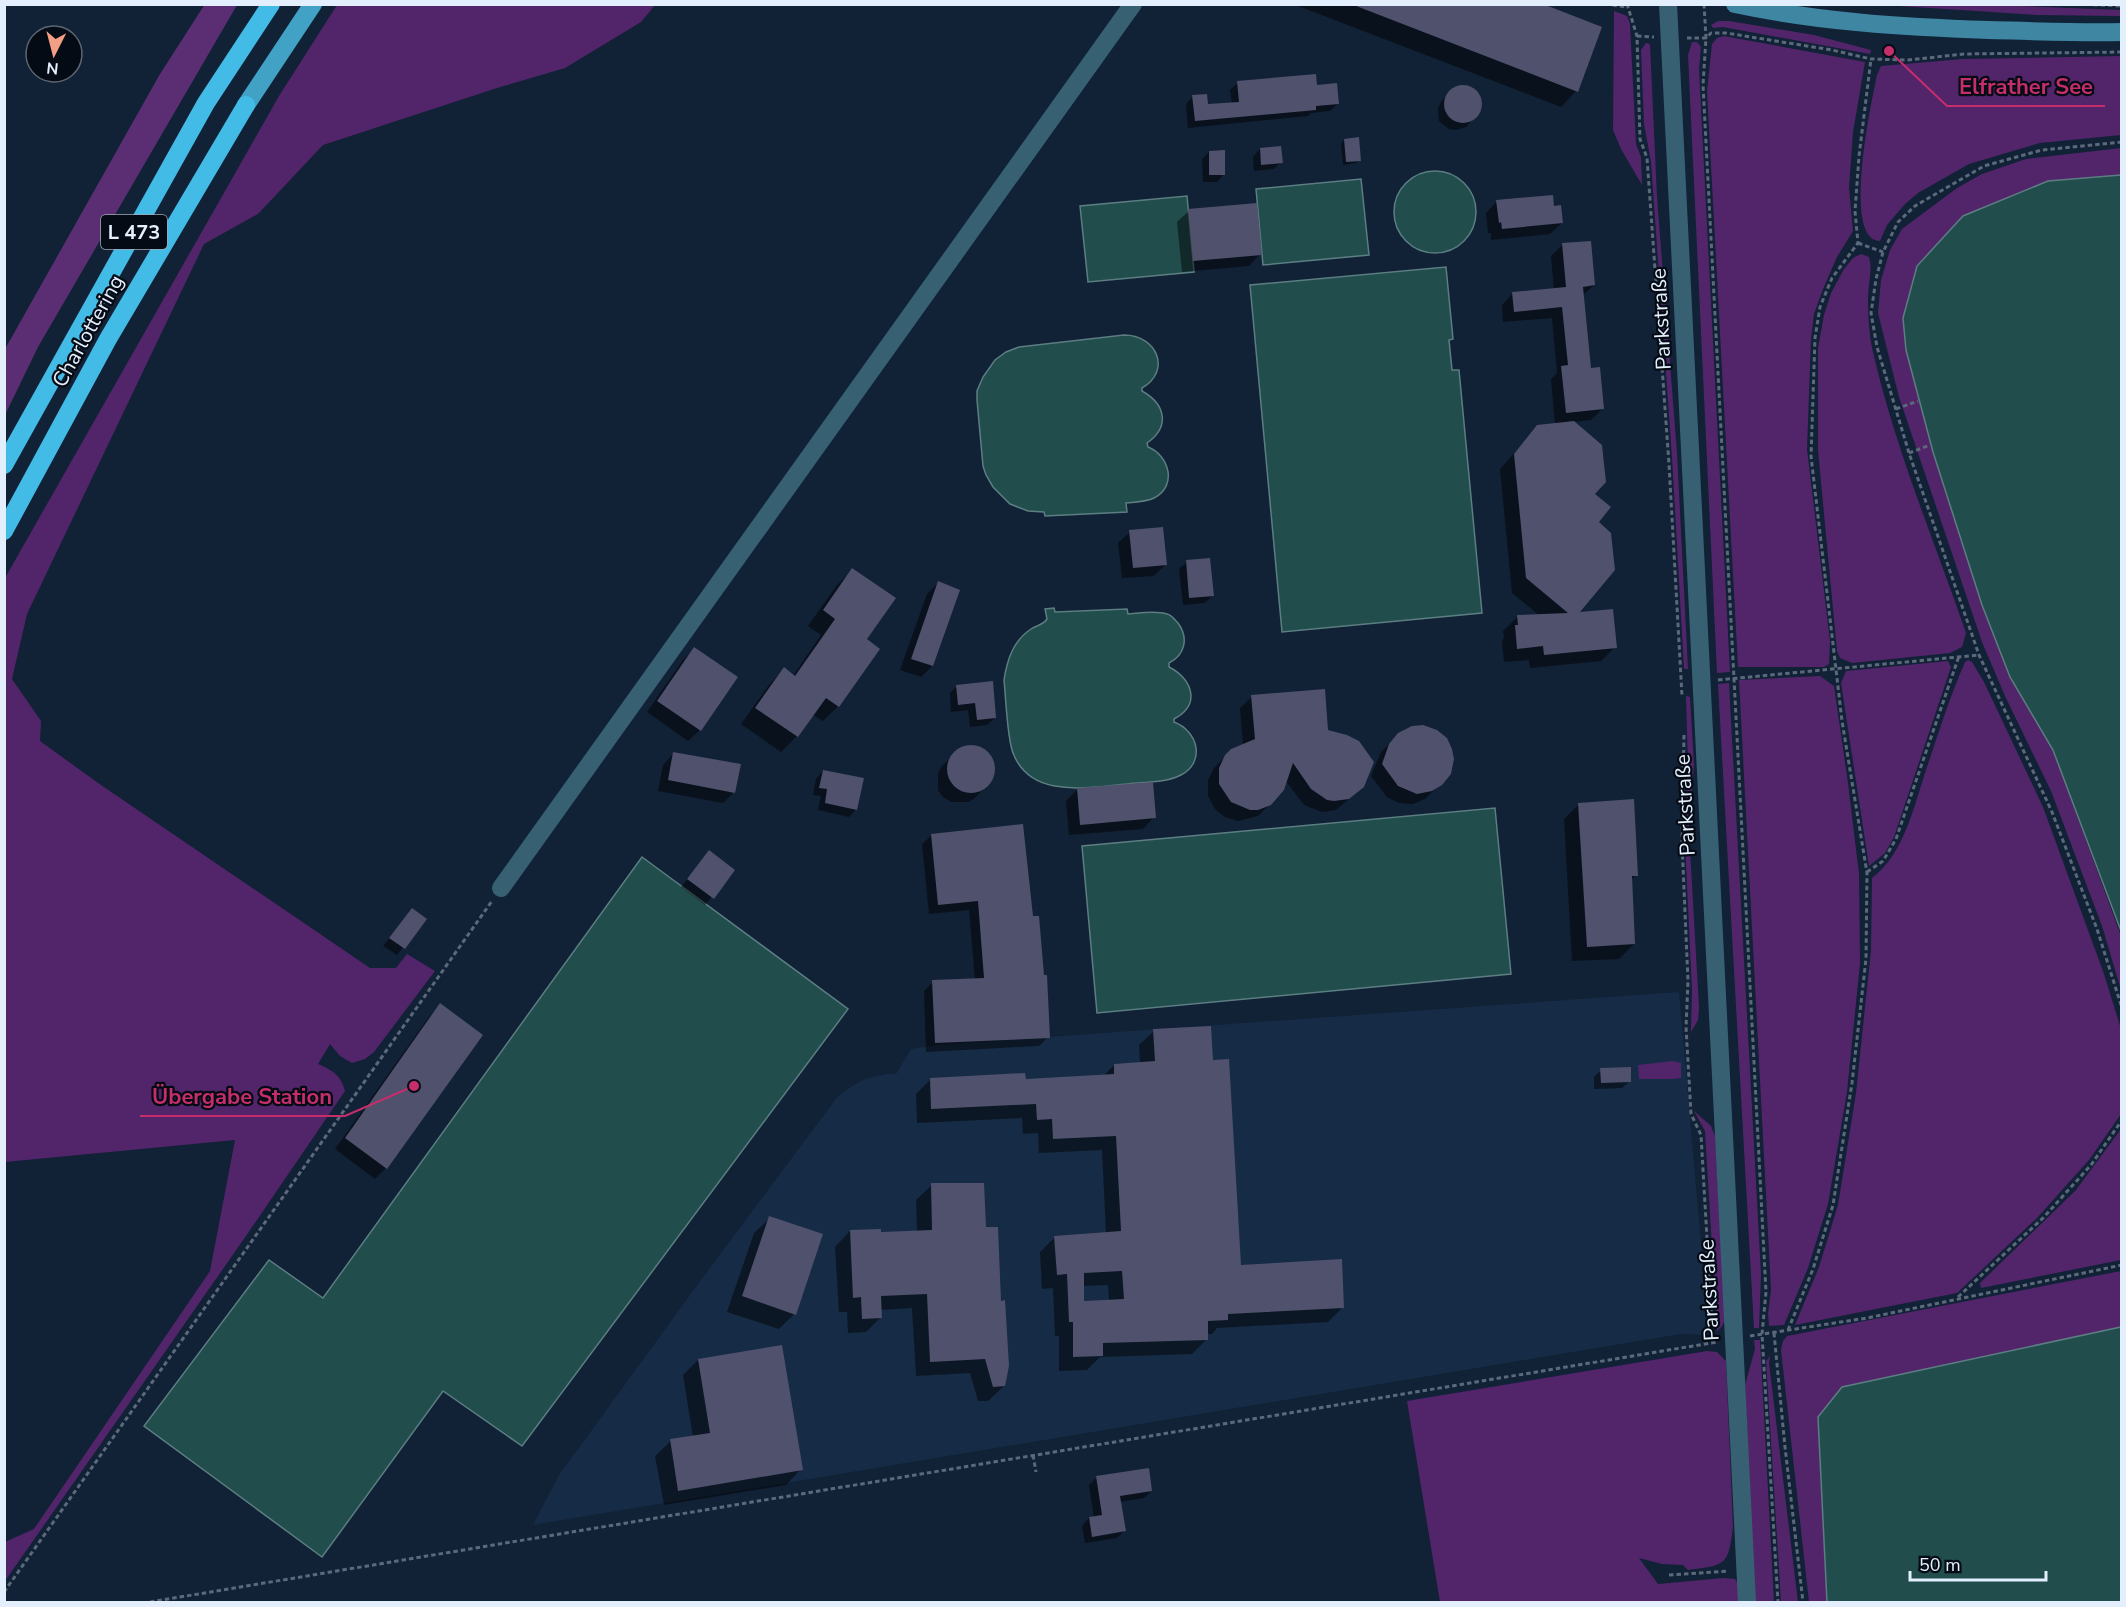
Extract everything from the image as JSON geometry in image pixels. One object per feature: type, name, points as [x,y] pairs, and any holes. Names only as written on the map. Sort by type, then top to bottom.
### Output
[{"type":"highway","name":"Charlottering","points":[[4,465],[206,103],[271,4]]},
{"type":"highway","name":"Charlottering","points":[[4,531],[108,339],[246,105]]},
{"type":"main road","name":"Charlottering","points":[[246,105],[313,4]]},
{"type":"main road","points":[[1735,4],[1787,15],[1898,26],[2121,32]]},
{"type":"street","points":[[501,888],[1133,4]]},
{"type":"street","name":"Parkstraße","points":[[1668,4],[1747,1602]]},
{"type":"path","points":[[1605,4],[1627,6],[1637,36],[1640,139],[1647,158],[1683,703]]},
{"type":"path","points":[[1704,4],[1706,38],[1703,85],[1766,1292],[1762,1334],[1778,1602]]},
{"type":"path","points":[[2078,4],[2121,6]]},
{"type":"path","points":[[1706,38],[1711,33],[1726,33],[1832,50],[1871,59],[1908,60],[1964,54],[2121,52]]},
{"type":"path","points":[[1788,1330],[1813,1269],[1833,1204],[1852,1083],[1866,959],[1867,873],[1842,721],[1811,456],[1815,338],[1820,307],[1832,278],[1858,243],[1855,211],[1858,156],[1871,59]]},
{"type":"path","points":[[2121,142],[2042,150],[1984,166],[1915,206],[1898,222],[1883,252],[1871,313],[1877,347],[1909,453],[1979,655],[2052,812],[2097,929],[2121,1008]]},
{"type":"path","points":[[1858,243],[1883,252]]},
{"type":"path","points":[[1896,409],[1918,401]]},
{"type":"path","points":[[1909,453],[1930,445]]},
{"type":"path","points":[[1701,681],[1979,655]]},
{"type":"path","points":[[1867,873],[1883,861],[1896,840],[1959,656]]},
{"type":"path","points":[[150,1602],[1713,1342],[1701,1135],[1691,1114],[1686,1027],[1688,981],[1682,843],[1684,733]]},
{"type":"path","points":[[4,1592],[501,888]]},
{"type":"path","points":[[1957,1298],[2044,1217],[2091,1165],[2121,1120]]},
{"type":"path","points":[[1762,1334],[1867,1318],[2121,1265]]},
{"type":"path","points":[[1774,1333],[1803,1602]]},
{"type":"path","points":[[1033,1455],[1036,1472]]},
{"type":"path","points":[[1669,1575],[1745,1570]]},
{"type":"shaded area","points":[[205,4],[237,5],[38,347],[5,415],[5,349],[160,74]]},
{"type":"shaded area","points":[[1972,4],[2121,10],[2121,16],[2036,15],[1883,5]]},
{"type":"shaded area","points":[[337,5],[655,5],[641,22],[565,68],[323,145],[258,214],[204,244],[27,614],[12,679],[41,721],[40,741],[370,968],[396,968],[407,954],[435,971],[374,1052],[365,1059],[352,1063],[340,1056],[330,1044],[318,1064],[335,1074],[345,1091],[5,1581],[5,1542],[34,1529],[210,1271],[235,1140],[5,1162],[5,578],[279,96]]},
{"type":"shaded area","points":[[1614,11],[1627,16],[1630,24],[1636,144],[1641,157],[1642,185],[1613,130]]},
{"type":"shaded area","points":[[1718,21],[1814,35],[1871,50],[1870,54],[1723,27],[1713,28],[1711,25]]},
{"type":"shaded area","points":[[1724,36],[1865,62],[1853,132],[1849,188],[1853,231],[1837,257],[1823,289],[1814,314],[1811,339],[1807,449],[1830,641],[1829,664],[1824,667],[1738,667],[1707,91],[1712,44],[1717,38]]},
{"type":"shaded area","points":[[1692,42],[1697,42],[1701,47],[1699,69],[1730,672],[1717,673],[1688,55]]},
{"type":"shaded area","points":[[1646,43],[1650,44],[1657,197],[1677,453],[1688,669],[1684,669],[1651,162],[1644,124],[1641,50]]},
{"type":"shaded area","points":[[2121,56],[2121,135],[2040,143],[1969,164],[1918,193],[1905,204],[1887,225],[1880,241],[1868,235],[1862,218],[1862,167],[1870,111],[1881,66],[1963,59]]},
{"type":"shaded area","points":[[2121,148],[2121,175],[2048,181],[1903,318],[1906,350],[1933,452],[1982,605],[2010,677],[2053,750],[2121,936],[2121,990],[2102,926],[2051,791],[2005,696],[1982,642],[1899,397],[1878,313],[1881,280],[1890,250],[1902,229],[1957,188],[1982,174],[2026,159]]},
{"type":"shaded area","points":[[1435,171],[1451,174],[1464,183],[1473,196],[1476,212],[1473,228],[1464,241],[1451,250],[1435,253],[1419,250],[1406,241],[1397,228],[1394,212],[1397,196],[1406,183],[1419,174]]},
{"type":"shaded area","points":[[2122,175],[2121,931],[2053,750],[2010,677],[1982,605],[1933,452],[1906,350],[1903,318],[1917,266],[1963,216],[2048,181]]},
{"type":"shaded area","points":[[1361,179],[1369,255],[1263,265],[1256,189]]},
{"type":"shaded area","points":[[1187,196],[1194,272],[1088,282],[1080,206]]},
{"type":"shaded area","points":[[1861,254],[1869,257],[1870,262],[1869,325],[1882,388],[1904,459],[1966,633],[1962,647],[1950,653],[1852,663],[1840,658],[1837,651],[1818,450],[1818,348],[1831,293],[1844,269],[1853,258]]},
{"type":"shaded area","points":[[1446,267],[1453,339],[1449,340],[1452,370],[1459,370],[1482,613],[1282,632],[1250,285]]},
{"type":"shaded area","points":[[1124,335],[1145,341],[1157,355],[1156,373],[1151,381],[1142,388],[1142,391],[1156,402],[1162,416],[1160,430],[1147,443],[1148,447],[1155,451],[1165,463],[1168,471],[1166,486],[1154,498],[1126,503],[1127,512],[1045,516],[1044,512],[1028,511],[1010,504],[993,487],[983,466],[977,391],[983,377],[995,360],[1019,347]]},
{"type":"shaded area","points":[[1054,608],[1055,612],[1127,609],[1128,614],[1158,612],[1170,615],[1178,623],[1183,634],[1184,646],[1179,655],[1169,663],[1169,667],[1184,678],[1191,692],[1188,707],[1174,719],[1174,722],[1189,732],[1196,747],[1194,762],[1189,769],[1175,778],[1162,781],[1079,788],[1047,784],[1033,778],[1022,768],[1013,753],[1009,738],[1005,673],[1015,645],[1031,629],[1047,619],[1045,609]]},
{"type":"shaded area","points":[[1968,660],[1972,662],[1984,682],[2043,807],[2104,974],[2121,1029],[2121,1114],[2089,1160],[2037,1218],[1957,1293],[1795,1325],[1819,1267],[1838,1205],[1856,1093],[1871,950],[1872,878],[1893,855],[1907,827],[1950,701],[1965,662]]},
{"type":"shaded area","points":[[1948,661],[1951,667],[1894,837],[1885,853],[1869,866],[1841,683],[1846,671]]},
{"type":"shaded area","points":[[1820,676],[1834,686],[1848,783],[1859,874],[1860,963],[1847,1092],[1828,1204],[1808,1268],[1784,1325],[1769,1326],[1771,1290],[1739,680]]},
{"type":"shaded area","points":[[1729,683],[1761,1274],[1759,1328],[1754,1328],[1718,684]]},
{"type":"shaded area","points":[[1686,696],[1690,697],[1694,765],[1689,822],[1699,1008],[1698,1020],[1691,1032],[1692,990],[1684,821],[1688,764]]},
{"type":"shaded area","points":[[1495,808],[1511,974],[1097,1013],[1082,846]]},
{"type":"shaded area","points":[[642,857],[848,1009],[522,1446],[443,1391],[322,1557],[144,1426],[269,1260],[323,1298]]},
{"type":"shaded area","points":[[1679,992],[1709,1335],[1681,1334],[533,1525],[559,1475],[838,1096],[865,1079],[896,1074],[911,1049],[936,1045]]},
{"type":"shaded area","points":[[1673,1061],[1681,1063],[1681,1078],[1639,1079],[1638,1065]]},
{"type":"shaded area","points":[[1694,1111],[1711,1126],[1715,1136],[1725,1319],[1717,1331],[1705,1131]]},
{"type":"shaded area","points":[[2121,1129],[2121,1260],[1981,1288],[1980,1283],[2076,1190]]},
{"type":"shaded area","points":[[2121,1271],[2121,1327],[1842,1387],[1818,1417],[1827,1602],[1809,1602],[1781,1350],[1787,1336]]},
{"type":"shaded area","points":[[2121,1327],[2121,1602],[1827,1602],[1818,1417],[1842,1387]]},
{"type":"shaded area","points":[[1754,1340],[1760,1340],[1774,1602],[1755,1602],[1745,1385],[1755,1349]]},
{"type":"shaded area","points":[[1707,1351],[1717,1352],[1726,1361],[1733,1527],[1727,1556],[1723,1561],[1710,1567],[1688,1570],[1683,1565],[1662,1564],[1639,1558],[1658,1584],[1735,1579],[1739,1586],[1740,1602],[1440,1602],[1407,1401]]},
{"type":"shaded area","points":[[1770,1356],[1798,1602],[1781,1602],[1766,1361]]},
{"type":"building","points":[[1351,4],[1543,4],[1602,27],[1578,92]]},
{"type":"building","points":[[1316,74],[1317,85],[1337,83],[1339,104],[1316,106],[1316,110],[1195,121],[1192,95],[1207,94],[1208,104],[1239,102],[1237,81]]},
{"type":"building","points":[[1463,85],[1477,90],[1482,104],[1477,118],[1463,123],[1449,118],[1444,104],[1449,90]]},
{"type":"building","points":[[1359,137],[1361,161],[1346,162],[1344,139]]},
{"type":"building","points":[[1281,146],[1283,163],[1261,165],[1260,148]]},
{"type":"building","points":[[1225,150],[1225,175],[1209,175],[1209,151]]},
{"type":"building","points":[[1553,195],[1554,206],[1561,205],[1563,223],[1502,229],[1496,200]]},
{"type":"building","points":[[1257,203],[1262,255],[1193,261],[1188,209]]},
{"type":"building","points":[[1591,241],[1595,285],[1583,287],[1591,368],[1600,367],[1604,409],[1566,413],[1561,366],[1568,365],[1562,307],[1514,312],[1512,292],[1566,287],[1562,243]]},
{"type":"building","points":[[1574,421],[1602,445],[1606,482],[1595,494],[1611,507],[1599,522],[1611,533],[1615,570],[1580,612],[1613,609],[1617,648],[1544,655],[1543,646],[1517,649],[1515,625],[1518,625],[1517,615],[1568,613],[1526,578],[1514,454],[1537,425]]},
{"type":"building","points":[[1163,527],[1167,565],[1133,568],[1129,530]]},
{"type":"building","points":[[1210,558],[1214,596],[1189,598],[1186,560]]},
{"type":"building","points":[[852,568],[896,598],[867,639],[880,649],[839,707],[826,698],[798,737],[755,708],[784,667],[795,676],[835,619],[823,610]]},
{"type":"building","points":[[938,581],[960,590],[933,666],[911,659]]},
{"type":"building","points":[[694,647],[738,677],[701,731],[657,701]]},
{"type":"building","points":[[993,681],[996,718],[977,720],[975,703],[958,705],[956,685]]},
{"type":"building","points":[[1325,689],[1328,730],[1359,741],[1374,762],[1364,787],[1349,799],[1327,800],[1311,789],[1293,763],[1284,790],[1271,805],[1258,810],[1250,810],[1231,802],[1219,784],[1219,768],[1225,755],[1231,749],[1255,739],[1251,695]]},
{"type":"building","points":[[1423,725],[1437,730],[1447,738],[1454,759],[1451,774],[1442,785],[1432,791],[1417,794],[1398,786],[1382,764],[1389,744],[1398,733],[1412,726]]},
{"type":"building","points":[[966,745],[976,745],[988,752],[995,764],[995,774],[988,786],[976,793],[966,793],[951,782],[947,774],[947,764],[958,749]]},
{"type":"building","points":[[673,752],[741,764],[735,793],[668,780]]},
{"type":"building","points":[[823,770],[864,778],[857,810],[825,803],[827,789],[819,788]]},
{"type":"building","points":[[1153,782],[1156,818],[1080,825],[1077,788]]},
{"type":"building","points":[[1634,799],[1638,876],[1632,876],[1635,944],[1587,947],[1578,803]]},
{"type":"building","points":[[1023,824],[1033,916],[1039,916],[1044,975],[1047,975],[1050,1038],[935,1043],[932,980],[984,978],[978,901],[938,905],[931,834]]},
{"type":"building","points":[[709,850],[735,870],[714,899],[687,879]]},
{"type":"building","points":[[412,908],[427,919],[405,949],[389,938]]},
{"type":"building","points":[[440,1003],[483,1035],[387,1169],[345,1138]]},
{"type":"building","points":[[1211,1026],[1213,1060],[1229,1059],[1241,1265],[1342,1259],[1344,1308],[1228,1314],[1228,1320],[1208,1321],[1208,1340],[1103,1343],[1103,1356],[1073,1357],[1073,1322],[1069,1322],[1067,1274],[1057,1275],[1054,1236],[1121,1231],[1116,1136],[1053,1139],[1052,1119],[1037,1120],[1036,1104],[931,1109],[930,1078],[1025,1073],[1026,1079],[1114,1074],[1114,1064],[1155,1061],[1153,1029]],"holes":[[[1122,1271],[1124,1299],[1084,1301],[1084,1273]]]},
{"type":"building","points":[[1631,1067],[1631,1082],[1601,1083],[1600,1068]]},
{"type":"building","points":[[931,1183],[984,1183],[986,1227],[998,1227],[1001,1301],[1005,1300],[1009,1366],[1005,1386],[993,1387],[985,1359],[930,1362],[927,1294],[881,1296],[882,1318],[862,1319],[861,1297],[853,1298],[850,1230],[881,1229],[881,1232],[932,1230]]},
{"type":"building","points":[[769,1216],[823,1234],[796,1315],[742,1296]]},
{"type":"building","points":[[782,1345],[803,1470],[678,1491],[670,1439],[710,1433],[698,1359]]},
{"type":"building","points":[[1149,1468],[1152,1491],[1120,1496],[1126,1531],[1092,1537],[1089,1517],[1102,1515],[1096,1476]]},
{"type":"place","name":"Elfrather See","points":[[1889,51]]},
{"type":"place","name":"Übergabe Station","points":[[414,1086]]}]
